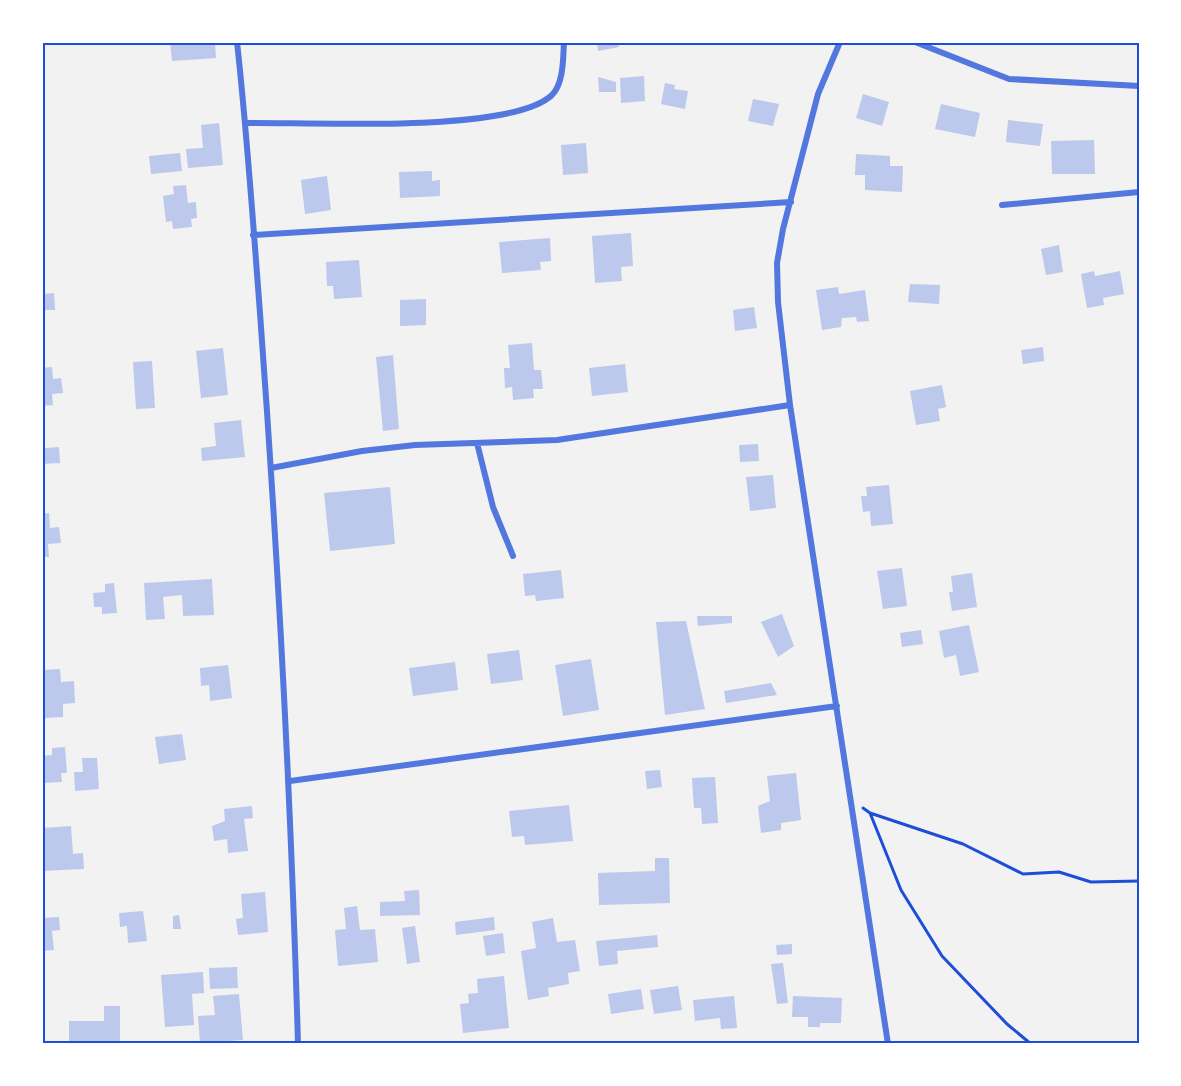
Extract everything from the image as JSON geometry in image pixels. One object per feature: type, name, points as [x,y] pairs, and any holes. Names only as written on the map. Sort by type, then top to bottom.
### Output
[{"type":"street","points":[[237,42],[246,123],[272,468],[290,781],[298,1044]]},
{"type":"street","points":[[246,123],[437,122],[489,118],[528,110],[554,94],[562,72],[564,42]]},
{"type":"street","points":[[840,42],[818,94],[791,202],[777,263],[778,302],[790,405],[888,1044]]},
{"type":"street","points":[[915,42],[1009,79],[1139,86]]},
{"type":"street","points":[[1002,205],[1139,192]]},
{"type":"street","points":[[254,235],[791,202]]},
{"type":"street","points":[[272,468],[362,451],[415,445],[557,440],[790,405]]},
{"type":"street","points":[[477,443],[493,507],[513,556]]},
{"type":"street","points":[[290,781],[837,706]]},
{"type":"path","points":[[853,804],[870,813],[963,844],[1023,874],[1059,872],[1091,882],[1139,881]]},
{"type":"path","points":[[870,813],[902,891],[942,956],[1007,1024],[1031,1044]]},
{"type":"building","points":[[170,42],[215,42],[216,58],[172,61]]},
{"type":"building","points":[[597,42],[618,42],[619,47],[598,51]]},
{"type":"building","points":[[644,76],[645,101],[621,103],[620,78]]},
{"type":"building","points":[[598,77],[616,82],[616,92],[599,92]]},
{"type":"building","points":[[665,83],[675,85],[674,89],[688,91],[685,109],[661,104]]},
{"type":"building","points":[[863,94],[889,102],[882,126],[856,118]]},
{"type":"building","points":[[753,99],[779,104],[773,126],[748,121]]},
{"type":"building","points":[[941,104],[980,113],[975,137],[935,129]]},
{"type":"building","points":[[1008,120],[1043,124],[1040,146],[1006,142]]},
{"type":"building","points":[[219,123],[223,165],[188,168],[186,149],[203,148],[201,125]]},
{"type":"building","points":[[1094,140],[1095,174],[1052,174],[1051,141]]},
{"type":"building","points":[[586,143],[588,173],[563,175],[561,145]]},
{"type":"building","points":[[180,153],[182,171],[151,174],[149,156]]},
{"type":"building","points":[[856,154],[890,156],[890,166],[903,166],[902,192],[865,190],[865,175],[855,175]]},
{"type":"building","points":[[432,171],[432,181],[440,180],[440,196],[400,198],[399,172]]},
{"type":"building","points":[[327,176],[331,210],[305,214],[301,180]]},
{"type":"building","points":[[186,185],[188,203],[196,202],[197,218],[191,219],[192,227],[173,229],[172,221],[166,222],[163,196],[174,194],[173,186]]},
{"type":"building","points":[[631,233],[633,266],[621,267],[622,281],[595,283],[592,236]]},
{"type":"building","points":[[550,238],[551,261],[540,262],[541,270],[502,273],[499,242]]},
{"type":"building","points":[[1059,245],[1063,272],[1046,275],[1041,249]]},
{"type":"building","points":[[359,260],[362,297],[334,299],[333,286],[327,286],[326,262]]},
{"type":"building","points":[[1094,271],[1095,276],[1120,271],[1124,294],[1103,298],[1104,305],[1087,308],[1081,274]]},
{"type":"building","points":[[910,284],[940,285],[939,304],[908,302]]},
{"type":"building","points":[[838,287],[839,294],[865,290],[869,321],[857,322],[856,317],[842,318],[841,327],[822,330],[816,290]]},
{"type":"building","points":[[54,293],[55,310],[42,310],[42,294]]},
{"type":"building","points":[[426,299],[426,325],[400,326],[400,300]]},
{"type":"building","points":[[754,307],[757,328],[735,331],[733,310]]},
{"type":"building","points":[[532,343],[534,370],[541,370],[543,389],[533,389],[534,398],[513,400],[512,387],[505,388],[504,368],[510,368],[508,345]]},
{"type":"building","points":[[1043,347],[1044,361],[1023,364],[1021,350]]},
{"type":"building","points":[[223,348],[228,395],[201,398],[196,351]]},
{"type":"building","points":[[393,355],[399,429],[383,431],[376,357]]},
{"type":"building","points":[[152,361],[155,408],[136,409],[133,362]]},
{"type":"building","points":[[625,364],[628,392],[592,396],[589,368]]},
{"type":"building","points":[[52,367],[53,379],[61,378],[63,393],[52,394],[53,405],[42,406],[42,368]]},
{"type":"building","points":[[942,385],[946,407],[938,409],[940,421],[916,425],[910,391]]},
{"type":"building","points":[[241,420],[245,457],[202,461],[201,448],[216,446],[214,423]]},
{"type":"building","points":[[42,436],[45,436],[45,448],[59,447],[60,463],[42,464]]},
{"type":"building","points":[[758,444],[759,461],[740,462],[739,445]]},
{"type":"building","points":[[773,475],[776,508],[750,511],[746,477]]},
{"type":"building","points":[[889,485],[893,524],[871,526],[870,511],[863,512],[861,496],[867,496],[866,487]]},
{"type":"building","points":[[390,487],[395,544],[330,551],[324,493]]},
{"type":"building","points":[[49,513],[50,528],[59,527],[61,543],[48,544],[49,557],[42,557],[42,514]]},
{"type":"building","points":[[902,568],[907,606],[883,609],[877,571]]},
{"type":"building","points":[[561,570],[564,598],[536,601],[535,595],[525,596],[523,574]]},
{"type":"building","points":[[972,573],[977,607],[952,611],[949,592],[953,592],[951,576]]},
{"type":"building","points":[[212,579],[214,615],[183,616],[182,595],[163,597],[165,619],[146,620],[144,583]]},
{"type":"building","points":[[114,583],[117,613],[102,614],[102,607],[94,607],[93,593],[105,592],[105,584]]},
{"type":"building","points":[[782,614],[794,646],[778,657],[761,622]]},
{"type":"building","points":[[697,616],[732,616],[732,623],[698,626]]},
{"type":"building","points":[[686,621],[705,709],[665,715],[656,622]]},
{"type":"building","points":[[969,625],[979,672],[960,676],[956,655],[944,658],[939,631]]},
{"type":"building","points":[[921,630],[923,644],[902,647],[900,633]]},
{"type":"building","points":[[519,650],[523,680],[491,684],[487,654]]},
{"type":"building","points":[[591,659],[599,710],[563,716],[555,665]]},
{"type":"building","points":[[455,662],[458,690],[413,696],[409,668]]},
{"type":"building","points":[[228,665],[232,698],[210,701],[209,685],[201,686],[200,668]]},
{"type":"building","points":[[60,669],[61,682],[74,681],[75,703],[63,704],[63,717],[45,718],[43,670]]},
{"type":"building","points":[[771,683],[777,695],[726,703],[724,691]]},
{"type":"building","points":[[182,734],[186,760],[159,764],[155,737]]},
{"type":"building","points":[[65,747],[67,773],[61,773],[62,782],[44,783],[42,756],[52,755],[52,748]]},
{"type":"building","points":[[82,758],[97,758],[99,789],[75,791],[74,772],[83,772]]},
{"type":"building","points":[[660,770],[662,787],[647,789],[645,771]]},
{"type":"building","points":[[796,773],[801,820],[781,823],[781,830],[761,833],[758,806],[770,801],[767,776]]},
{"type":"building","points":[[715,777],[718,823],[702,824],[701,808],[694,808],[692,778]]},
{"type":"building","points":[[569,805],[573,841],[525,845],[524,836],[512,837],[509,811]]},
{"type":"building","points":[[252,806],[253,818],[244,819],[248,851],[228,853],[227,839],[214,841],[212,826],[225,821],[224,809]]},
{"type":"building","points":[[71,826],[73,854],[83,853],[84,869],[42,871],[42,828]]},
{"type":"building","points":[[655,858],[669,858],[670,903],[599,905],[598,873],[655,871]]},
{"type":"building","points":[[419,890],[420,915],[380,916],[380,902],[405,901],[404,891]]},
{"type":"building","points":[[265,892],[268,932],[238,935],[236,919],[243,918],[241,894]]},
{"type":"building","points":[[357,906],[360,930],[375,929],[378,962],[338,966],[335,930],[346,929],[344,908]]},
{"type":"building","points":[[143,911],[147,941],[128,943],[127,926],[120,927],[119,913]]},
{"type":"building","points":[[179,915],[181,929],[173,929],[173,916]]},
{"type":"building","points":[[59,917],[60,930],[52,931],[54,950],[42,951],[42,918]]},
{"type":"building","points":[[494,917],[495,930],[456,935],[455,922]]},
{"type":"building","points":[[553,918],[557,942],[575,940],[580,971],[568,973],[569,984],[548,988],[549,996],[528,1000],[521,951],[536,948],[532,922]]},
{"type":"building","points":[[415,926],[420,962],[407,964],[402,928]]},
{"type":"building","points":[[503,933],[505,953],[486,956],[483,936]]},
{"type":"building","points":[[657,935],[658,947],[617,951],[618,964],[599,966],[596,941]]},
{"type":"building","points":[[792,944],[792,954],[777,955],[776,945]]},
{"type":"building","points":[[783,963],[788,1003],[777,1004],[771,964]]},
{"type":"building","points":[[237,967],[238,988],[210,989],[209,968]]},
{"type":"building","points":[[203,972],[204,993],[192,994],[194,1025],[165,1027],[161,975]]},
{"type":"building","points":[[504,976],[509,1028],[463,1033],[460,1004],[469,1003],[468,994],[478,993],[477,979]]},
{"type":"building","points":[[678,986],[682,1010],[654,1014],[650,990]]},
{"type":"building","points":[[641,989],[644,1009],[611,1014],[608,994]]},
{"type":"building","points":[[239,994],[243,1040],[200,1043],[198,1016],[215,1015],[213,996]]},
{"type":"building","points":[[734,996],[737,1028],[721,1029],[720,1018],[695,1021],[693,1000]]},
{"type":"building","points":[[793,996],[842,998],[841,1023],[820,1023],[820,1027],[808,1027],[808,1017],[792,1017]]},
{"type":"building","points":[[104,1006],[120,1006],[120,1042],[69,1044],[69,1021],[104,1021]]}]
